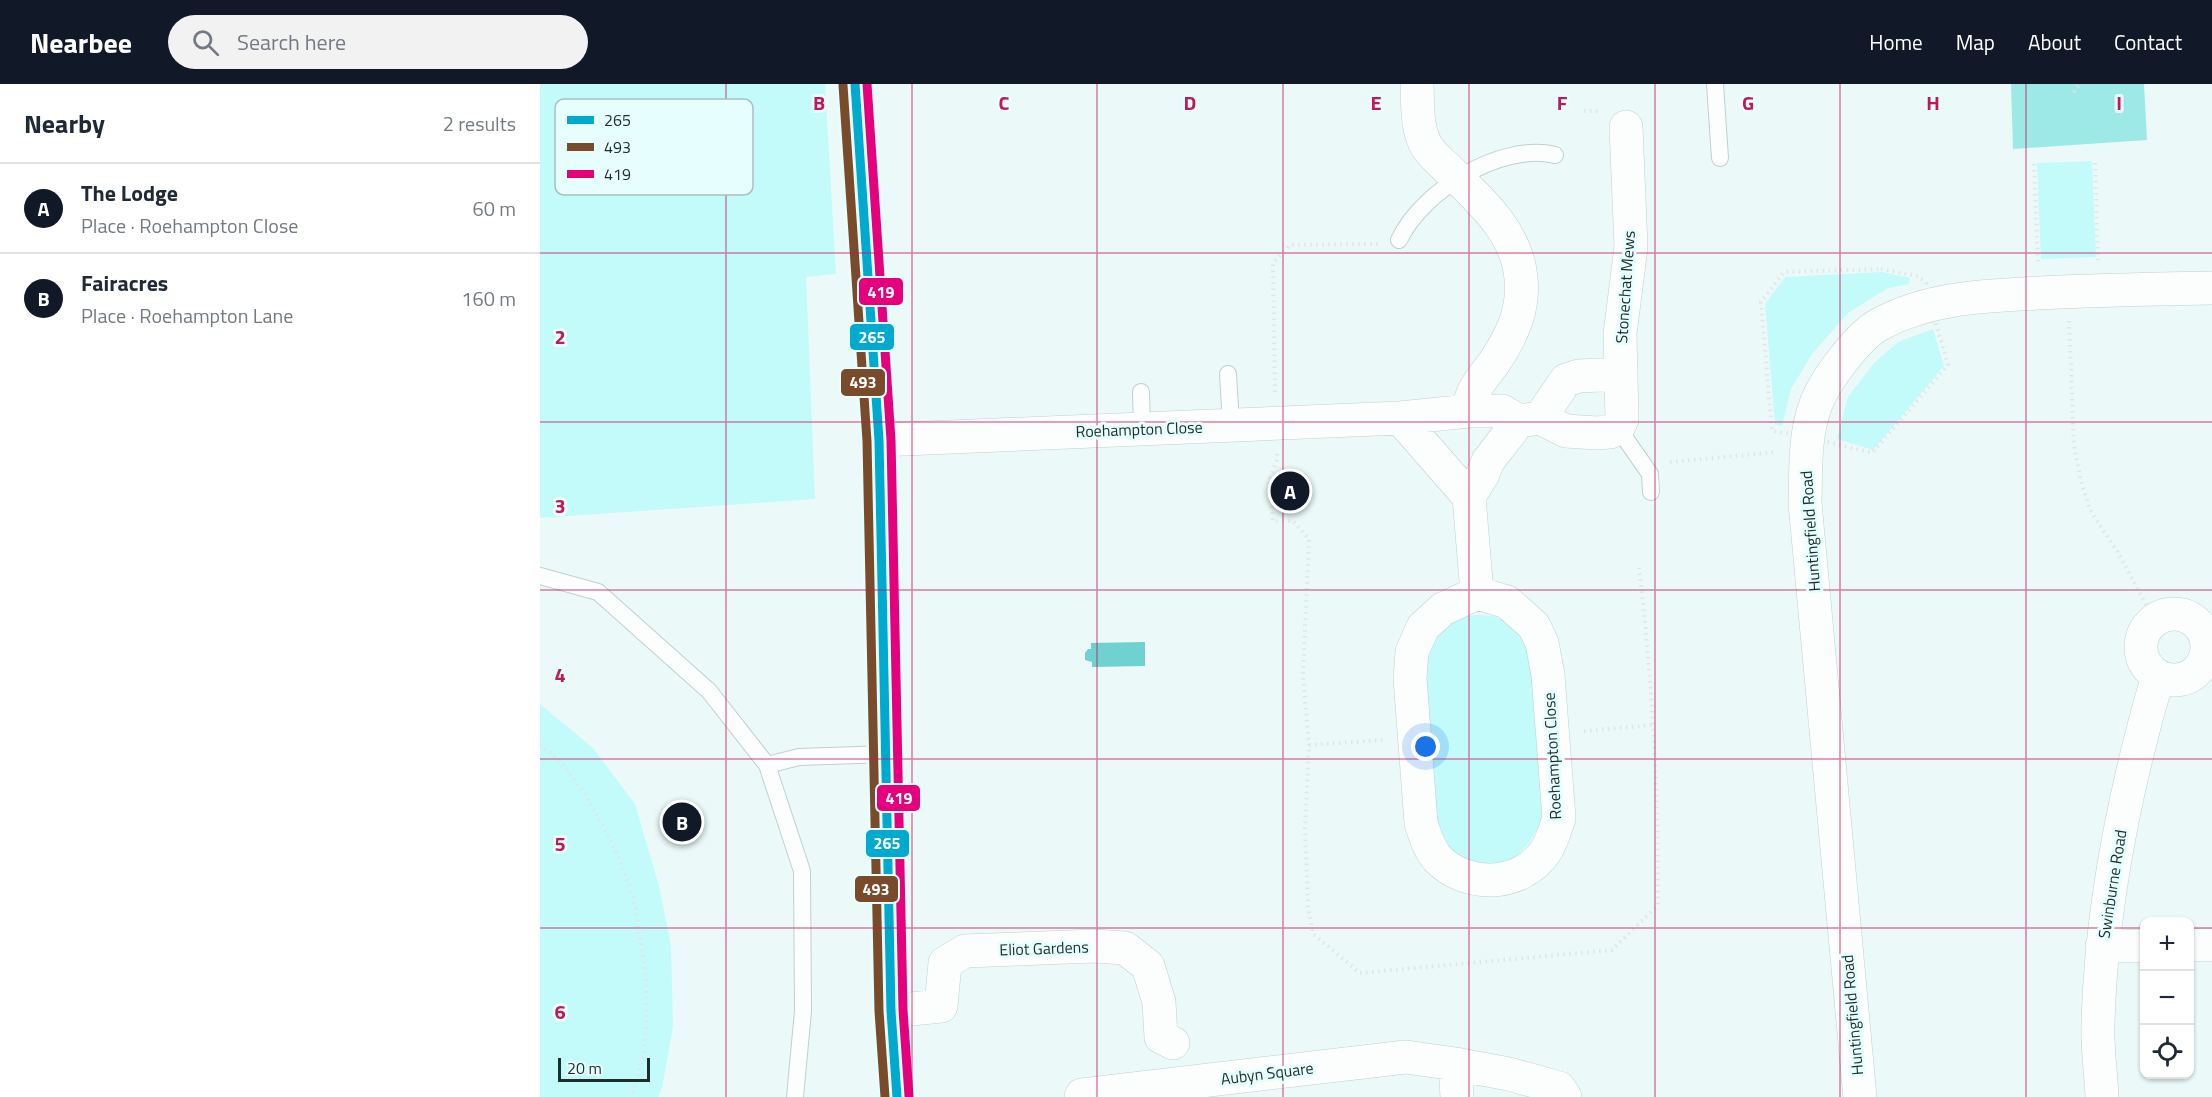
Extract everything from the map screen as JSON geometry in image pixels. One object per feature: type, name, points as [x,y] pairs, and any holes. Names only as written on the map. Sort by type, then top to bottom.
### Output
[{"type":"highway","points":[[855,84],[879,440],[891,1011],[897,1097]]},
{"type":"street","points":[[1417,84],[1418,122],[1427,147],[1505,228],[1517,253],[1521,278],[1521,311],[1499,356],[1473,391],[1469,401],[1469,411]]},
{"type":"street","name":"Stonechat Mews","points":[[1618,428],[1622,419],[1620,334],[1631,247],[1626,127]]},
{"type":"street","name":"Huntingfield Road","points":[[1860,1097],[1805,503],[1806,450],[1816,404],[1841,360],[1879,324],[1930,304],[1964,297],[2212,288]]},
{"type":"street","points":[[1477,593],[1469,497],[1488,461],[1530,420],[1566,380],[1579,376],[1621,374]]},
{"type":"street","name":"Roehampton Close","points":[[879,440],[1400,418],[1469,411],[1502,411],[1530,420]]},
{"type":"street","points":[[1400,418],[1469,497]]},
{"type":"street","points":[[1530,420],[1566,431],[1596,433],[1610,432],[1618,428]]},
{"type":"street","name":"Roehampton Close","points":[[1477,593],[1507,602],[1534,626],[1542,643],[1548,675],[1559,818],[1545,852],[1532,868],[1515,877],[1492,881],[1469,878],[1452,869],[1437,857],[1427,843],[1421,823],[1410,678],[1412,652],[1423,627],[1443,609],[1477,593]]},
{"type":"street","points":[[2175,614],[2186,616],[2196,622],[2209,637],[2205,661],[2190,676],[2179,680],[2168,680],[2158,676],[2144,660],[2141,650],[2142,638],[2154,619],[2175,614]]},
{"type":"street","name":"Swinburne Road","points":[[2102,1097],[2098,1026],[2102,946],[2118,843],[2143,729],[2158,676]]},
{"type":"street","points":[[2194,945],[2212,945]]},
{"type":"street","name":"Eliot Gardens","points":[[891,1011],[941,1006],[945,963],[965,951],[1095,946],[1125,948],[1148,966],[1160,1002],[1161,1037],[1173,1043]]},
{"type":"street","points":[[2102,946],[2140,946]]},
{"type":"street","name":"Aubyn Square","points":[[1081,1097],[1082,1095],[1406,1057],[1509,1074],[1559,1088],[1565,1097]]},
{"type":"street","points":[[1455,1064],[1457,1097]]},
{"type":"lane","points":[[1715,84],[1720,158]]},
{"type":"lane","points":[[1399,240],[1406,225],[1444,188],[1479,167],[1512,157],[1541,152],[1556,156]]},
{"type":"lane","points":[[1228,374],[1231,425]]},
{"type":"lane","points":[[1141,392],[1142,429]]},
{"type":"lane","points":[[1618,428],[1650,474],[1651,492]]},
{"type":"lane","points":[[540,576],[598,592],[709,691],[767,765],[802,871],[803,1011],[795,1097]]},
{"type":"lane","points":[[767,765],[799,757],[887,754]]},
{"type":"path","points":[[2074,92],[2079,84]]},
{"type":"path","points":[[2095,163],[2069,292],[2074,446],[2090,510],[2154,619]]},
{"type":"path","points":[[2034,164],[2069,292]]},
{"type":"path","points":[[1276,423],[1274,263],[1290,245],[1383,244],[1399,240]]},
{"type":"path","points":[[1643,464],[1806,450]]},
{"type":"path","points":[[1552,735],[1652,725]]},
{"type":"path","points":[[1309,745],[1414,738]]},
{"type":"path","points":[[540,745],[550,752],[585,794],[613,844],[631,891],[644,959],[648,1020],[631,1097]]},
{"type":"shaded area","points":[[540,84],[825,84],[836,274],[806,277],[815,499],[540,518]]},
{"type":"shaded area","points":[[2011,84],[2144,84],[2147,140],[2013,149]]},
{"type":"shaded area","points":[[2092,161],[2096,257],[2041,259],[2037,163]]},
{"type":"shaded area","points":[[1882,272],[1910,278],[1909,284],[1888,288],[1848,313],[1812,354],[1791,389],[1782,426],[1775,424],[1765,304],[1785,277]]},
{"type":"shaded area","points":[[1933,329],[1944,366],[1873,450],[1837,439],[1848,397],[1874,363],[1898,342]]},
{"type":"shaded area","points":[[1477,615],[1497,617],[1512,625],[1522,638],[1530,656],[1544,817],[1529,843],[1514,859],[1494,866],[1469,862],[1446,846],[1437,823],[1423,666],[1438,632],[1459,617]]},
{"type":"shaded area","points":[[1145,642],[1145,666],[1092,667],[1092,662],[1085,660],[1085,653],[1091,649],[1091,643]]},
{"type":"shaded area","points":[[540,704],[593,748],[635,804],[659,886],[671,945],[673,1027],[662,1088],[658,1097],[540,1097]]},
{"type":"transit line","name":"265","points":[[855,84],[879,440],[891,1011],[897,1097]]},
{"type":"transit line","name":"419","points":[[867,84],[891,440],[903,1010],[909,1096]]},
{"type":"transit line","name":"493","points":[[843,85],[867,441],[879,1011],[885,1097]]},
{"type":"place","name":"The Lodge","points":[[1290,491]]},
{"type":"place","name":"Fairacres","points":[[682,822]]}]
